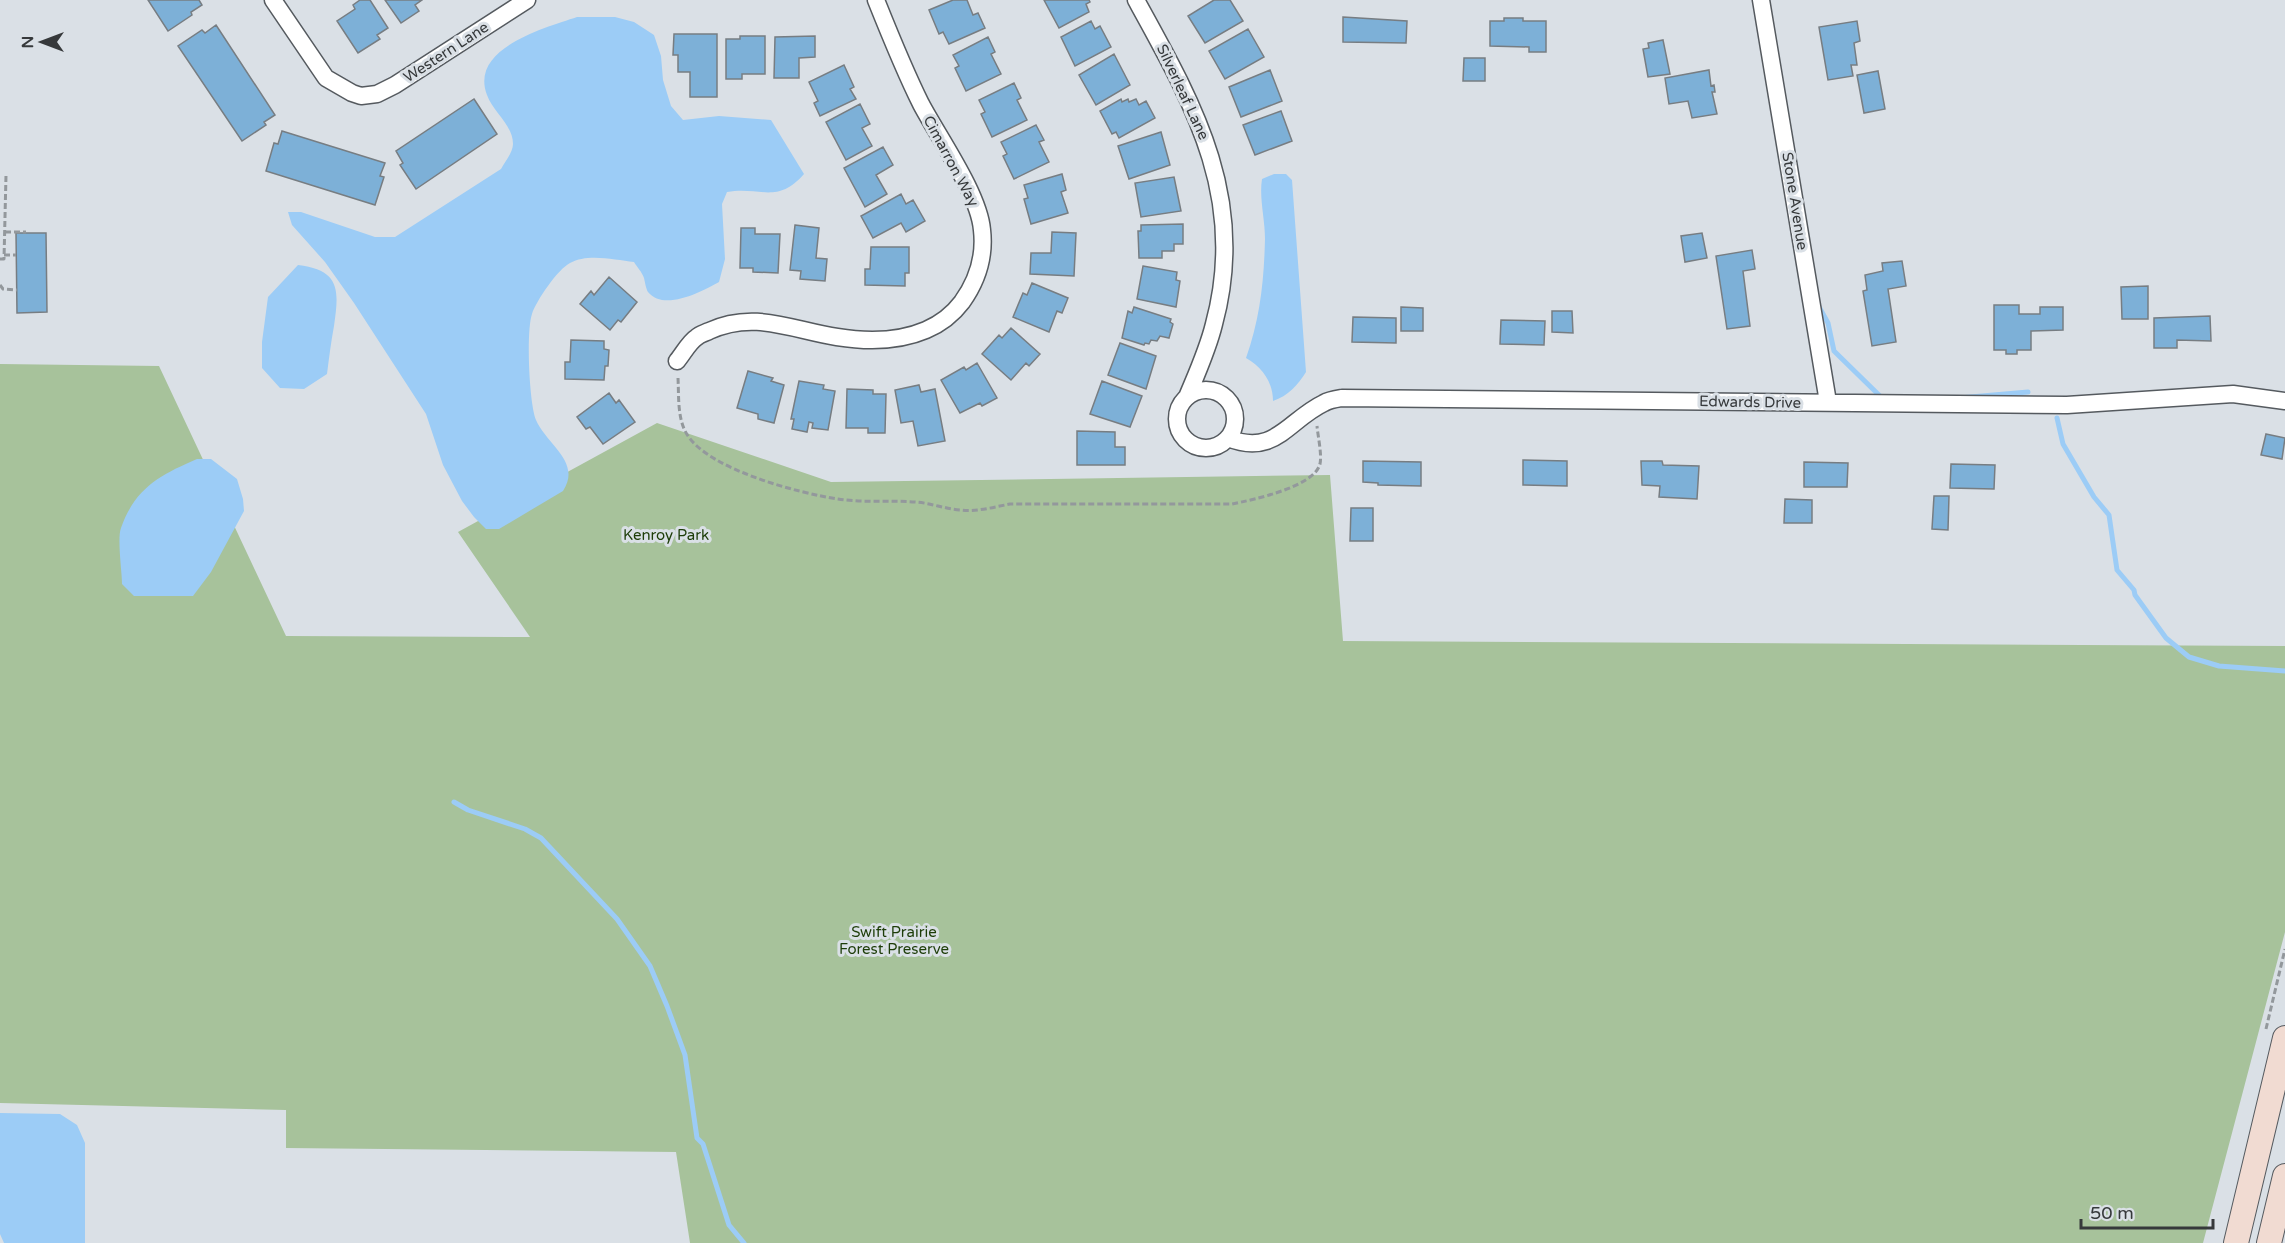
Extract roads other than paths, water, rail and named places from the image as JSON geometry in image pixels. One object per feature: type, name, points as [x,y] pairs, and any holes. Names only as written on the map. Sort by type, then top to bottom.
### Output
[{"type":"main road","points":[[2236,1243],[2285,1038]]},
{"type":"main road","points":[[2269,1243],[2285,1176]]},
{"type":"street","name":"Western Lane","points":[[273,0],[326,78],[361,96],[377,94],[395,86],[527,0]]},
{"type":"street","name":"Cimarron Way","points":[[677,362],[696,337],[719,326],[739,322],[771,322],[839,337],[899,339],[924,331],[947,318],[960,306],[969,293],[981,261],[983,246],[980,217],[972,196],[921,103],[876,0]]},
{"type":"street","name":"Silverleaf Lane","points":[[1136,0],[1190,100],[1216,171],[1222,209],[1224,238],[1221,290],[1215,323],[1187,397],[1180,406],[1177,418],[1179,429],[1184,439],[1204,449],[1216,447],[1228,438]]},
{"type":"street","name":"Stone Avenue","points":[[1761,0],[1828,402]]},
{"type":"street","points":[[1187,397],[1197,391],[1208,390],[1219,393],[1228,400],[1234,410],[1236,421],[1233,432],[1228,438]]},
{"type":"street","name":"Edwards Drive","points":[[1228,438],[1241,443],[1256,444],[1274,439],[1325,402],[1342,398],[2067,405],[2215,394],[2268,397],[2285,401]]},
{"type":"water","points":[[577,17],[615,17],[634,22],[654,35],[661,56],[663,80],[671,106],[683,120],[719,116],[771,120],[804,174],[785,189],[776,192],[727,192],[722,204],[725,259],[719,282],[694,294],[673,300],[655,298],[648,292],[643,276],[634,262],[602,258],[577,260],[565,266],[554,278],[532,314],[529,335],[529,367],[536,420],[566,462],[568,481],[563,491],[499,529],[486,529],[462,501],[443,465],[426,414],[325,262],[292,225],[288,212],[301,212],[375,237],[395,237],[501,169],[513,144],[510,131],[487,95],[484,79],[489,65],[513,42]]},
{"type":"water","points":[[1274,174],[1286,174],[1292,180],[1306,372],[1292,390],[1273,401],[1266,376],[1246,358],[1255,329],[1262,285],[1265,239],[1262,179]]},
{"type":"water","points":[[298,265],[322,272],[330,277],[334,284],[337,302],[327,374],[304,389],[280,388],[262,368],[262,342],[268,297]]},
{"type":"water","points":[[197,459],[211,459],[237,479],[244,511],[211,572],[193,596],[134,596],[122,584],[120,533],[127,514],[150,484]]},
{"type":"water","points":[[0,1113],[60,1114],[77,1125],[85,1143],[85,1243],[4,1243],[0,1234]]},
{"type":"waterway","points":[[1818,305],[1828,323],[1834,351],[1882,398]]},
{"type":"waterway","points":[[1959,398],[2028,392]]},
{"type":"waterway","points":[[2057,418],[2063,444],[2094,497],[2109,515],[2117,570],[2134,590],[2135,595],[2166,638],[2189,657],[2219,666],[2285,671]]},
{"type":"waterway","points":[[454,802],[468,810],[525,829],[541,838],[617,919],[650,966],[685,1055],[697,1138],[703,1144],[729,1225],[744,1243]]},
{"type":"park label","name":"Kenroy Park","points":[[666,535]]},
{"type":"park label","name":"Swift Prairie Forest Preserve","points":[[894,940]]}]
